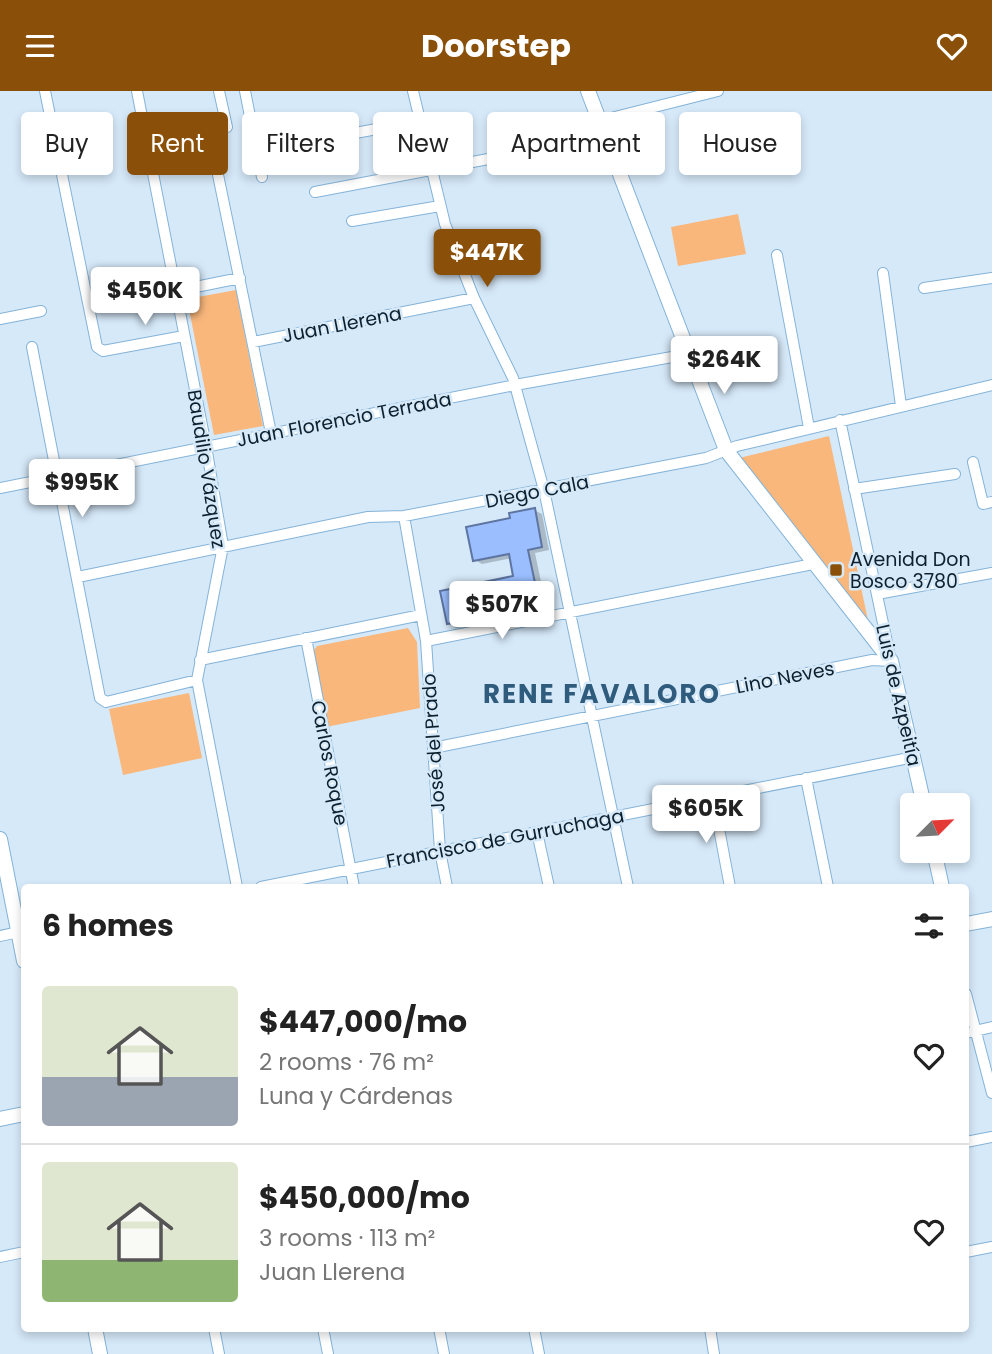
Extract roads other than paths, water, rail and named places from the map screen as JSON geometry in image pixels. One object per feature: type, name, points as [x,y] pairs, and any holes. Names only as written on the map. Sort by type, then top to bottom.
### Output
[{"type":"main road","points":[[588,91],[596,112]]},
{"type":"main road","points":[[620,175],[726,450],[891,661]]},
{"type":"main road","name":"Luis de Azpeitía","points":[[891,661],[922,793]]},
{"type":"main road","points":[[0,839],[20,912],[21,944]]},
{"type":"main road","points":[[937,863],[941,884]]},
{"type":"main road","points":[[969,923],[992,919]]},
{"type":"main road","points":[[0,1119],[21,1115]]},
{"type":"main road","points":[[96,1332],[100,1354]]},
{"type":"street","points":[[45,91],[97,347],[103,351],[184,336]]},
{"type":"street","name":"Baudilio Vázquez","points":[[137,91],[223,546],[197,680],[236,884]]},
{"type":"street","points":[[219,91],[224,112]]},
{"type":"street","points":[[245,91],[262,177]]},
{"type":"street","points":[[413,91],[418,112]]},
{"type":"street","points":[[635,112],[718,91]]},
{"type":"street","points":[[218,175],[271,433]]},
{"type":"street","points":[[314,192],[404,175]]},
{"type":"street","points":[[432,175],[439,205],[474,298],[515,385],[544,490],[627,884]]},
{"type":"street","points":[[352,221],[439,205]]},
{"type":"street","points":[[777,255],[809,428]]},
{"type":"street","points":[[883,273],[901,406]]},
{"type":"street","points":[[176,291],[240,278]]},
{"type":"street","points":[[924,288],[992,278]]},
{"type":"street","name":"Juan Llerena","points":[[253,342],[474,298]]},
{"type":"street","points":[[0,319],[41,311]]},
{"type":"street","points":[[32,347],[100,698],[106,702],[197,680]]},
{"type":"street","name":"Juan Florencio Terrada","points":[[0,488],[515,385],[689,354]]},
{"type":"street","name":"Diego Cala","points":[[78,577],[375,516],[404,516],[706,458],[726,450],[840,420],[992,385]]},
{"type":"street","name":"Luis de Azpeitía","points":[[840,420],[891,661]]},
{"type":"street","points":[[973,462],[983,504],[992,502]]},
{"type":"street","points":[[854,489],[955,474]]},
{"type":"street","name":"José del Prado","points":[[404,516],[426,641],[440,851],[446,884]]},
{"type":"street","points":[[426,641],[813,564]]},
{"type":"street","points":[[877,594],[992,573]]},
{"type":"street","points":[[200,660],[421,615]]},
{"type":"street","name":"Carlos Roque","points":[[306,638],[354,884]]},
{"type":"street","name":"Lino Neves","points":[[433,748],[872,660],[891,661]]},
{"type":"street","name":"Francisco de Gurruchaga","points":[[276,884],[914,757]]},
{"type":"street","points":[[806,778],[827,884]]},
{"type":"street","points":[[713,797],[729,884]]},
{"type":"street","points":[[537,832],[548,884]]},
{"type":"street","points":[[0,936],[19,932]]},
{"type":"street","points":[[992,1027],[970,1032],[992,1093]]},
{"type":"street","points":[[969,1141],[992,1137]]},
{"type":"street","points":[[969,1251],[992,1247]]},
{"type":"street","points":[[0,1257],[21,1253]]},
{"type":"street","points":[[215,1332],[219,1354]]},
{"type":"street","points":[[324,1332],[328,1354]]},
{"type":"street","points":[[440,1332],[444,1354]]},
{"type":"street","points":[[535,1332],[539,1354]]},
{"type":"street","points":[[711,1332],[714,1354]]},
{"type":"place","name":"Avenida Don Bosco 3780","points":[[836,570]]},
{"type":"district","name":"RENE FAVALORO","points":[[602,694]]}]
